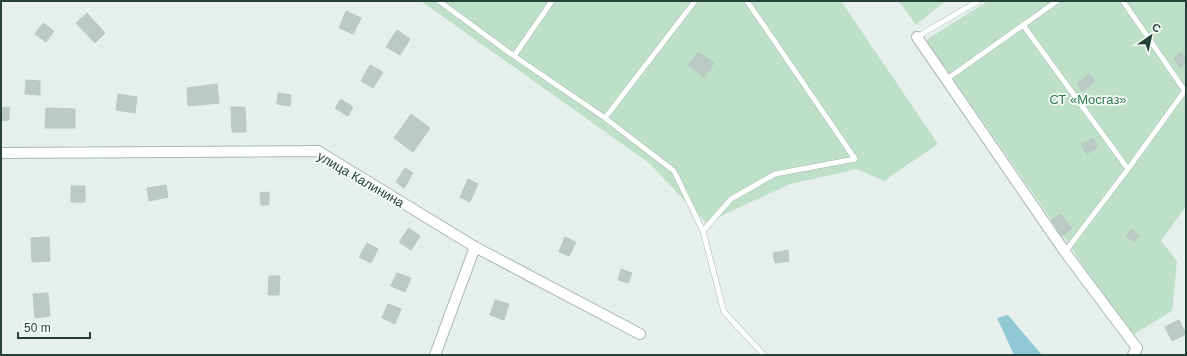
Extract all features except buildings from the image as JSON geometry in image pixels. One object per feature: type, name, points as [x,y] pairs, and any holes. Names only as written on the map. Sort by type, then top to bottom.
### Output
[{"type":"street","points":[[917,37],[1065,252],[1137,348],[1133,355]]},
{"type":"street","name":"улица Калинина","points":[[1,153],[318,151],[475,247],[640,334]]},
{"type":"street","points":[[435,355],[475,247]]},
{"type":"lane","points":[[439,1],[514,56],[605,118],[674,171],[703,231],[724,312],[764,355]]},
{"type":"lane","points":[[514,56],[552,1]]},
{"type":"lane","points":[[605,118],[695,1]]},
{"type":"lane","points":[[703,231],[732,199],[775,174],[855,159],[747,1]]},
{"type":"lane","points":[[917,37],[978,1]]},
{"type":"lane","points":[[947,79],[1056,1]]},
{"type":"lane","points":[[1065,252],[1128,169],[1185,90],[1123,1]]},
{"type":"lane","points":[[1023,25],[1128,169]]},
{"type":"green space","points":[[421,1],[841,1],[938,144],[884,181],[857,169],[790,184],[706,223],[649,163]]},
{"type":"green space","points":[[899,1],[945,1],[916,25]]},
{"type":"green space","name":"СТ «Мосгаз»","points":[[988,1],[1186,1],[1186,206],[1161,241],[1177,261],[1172,311],[1132,335],[926,40]]},
{"type":"water","points":[[1008,315],[1042,355],[1014,355],[997,318]]}]
